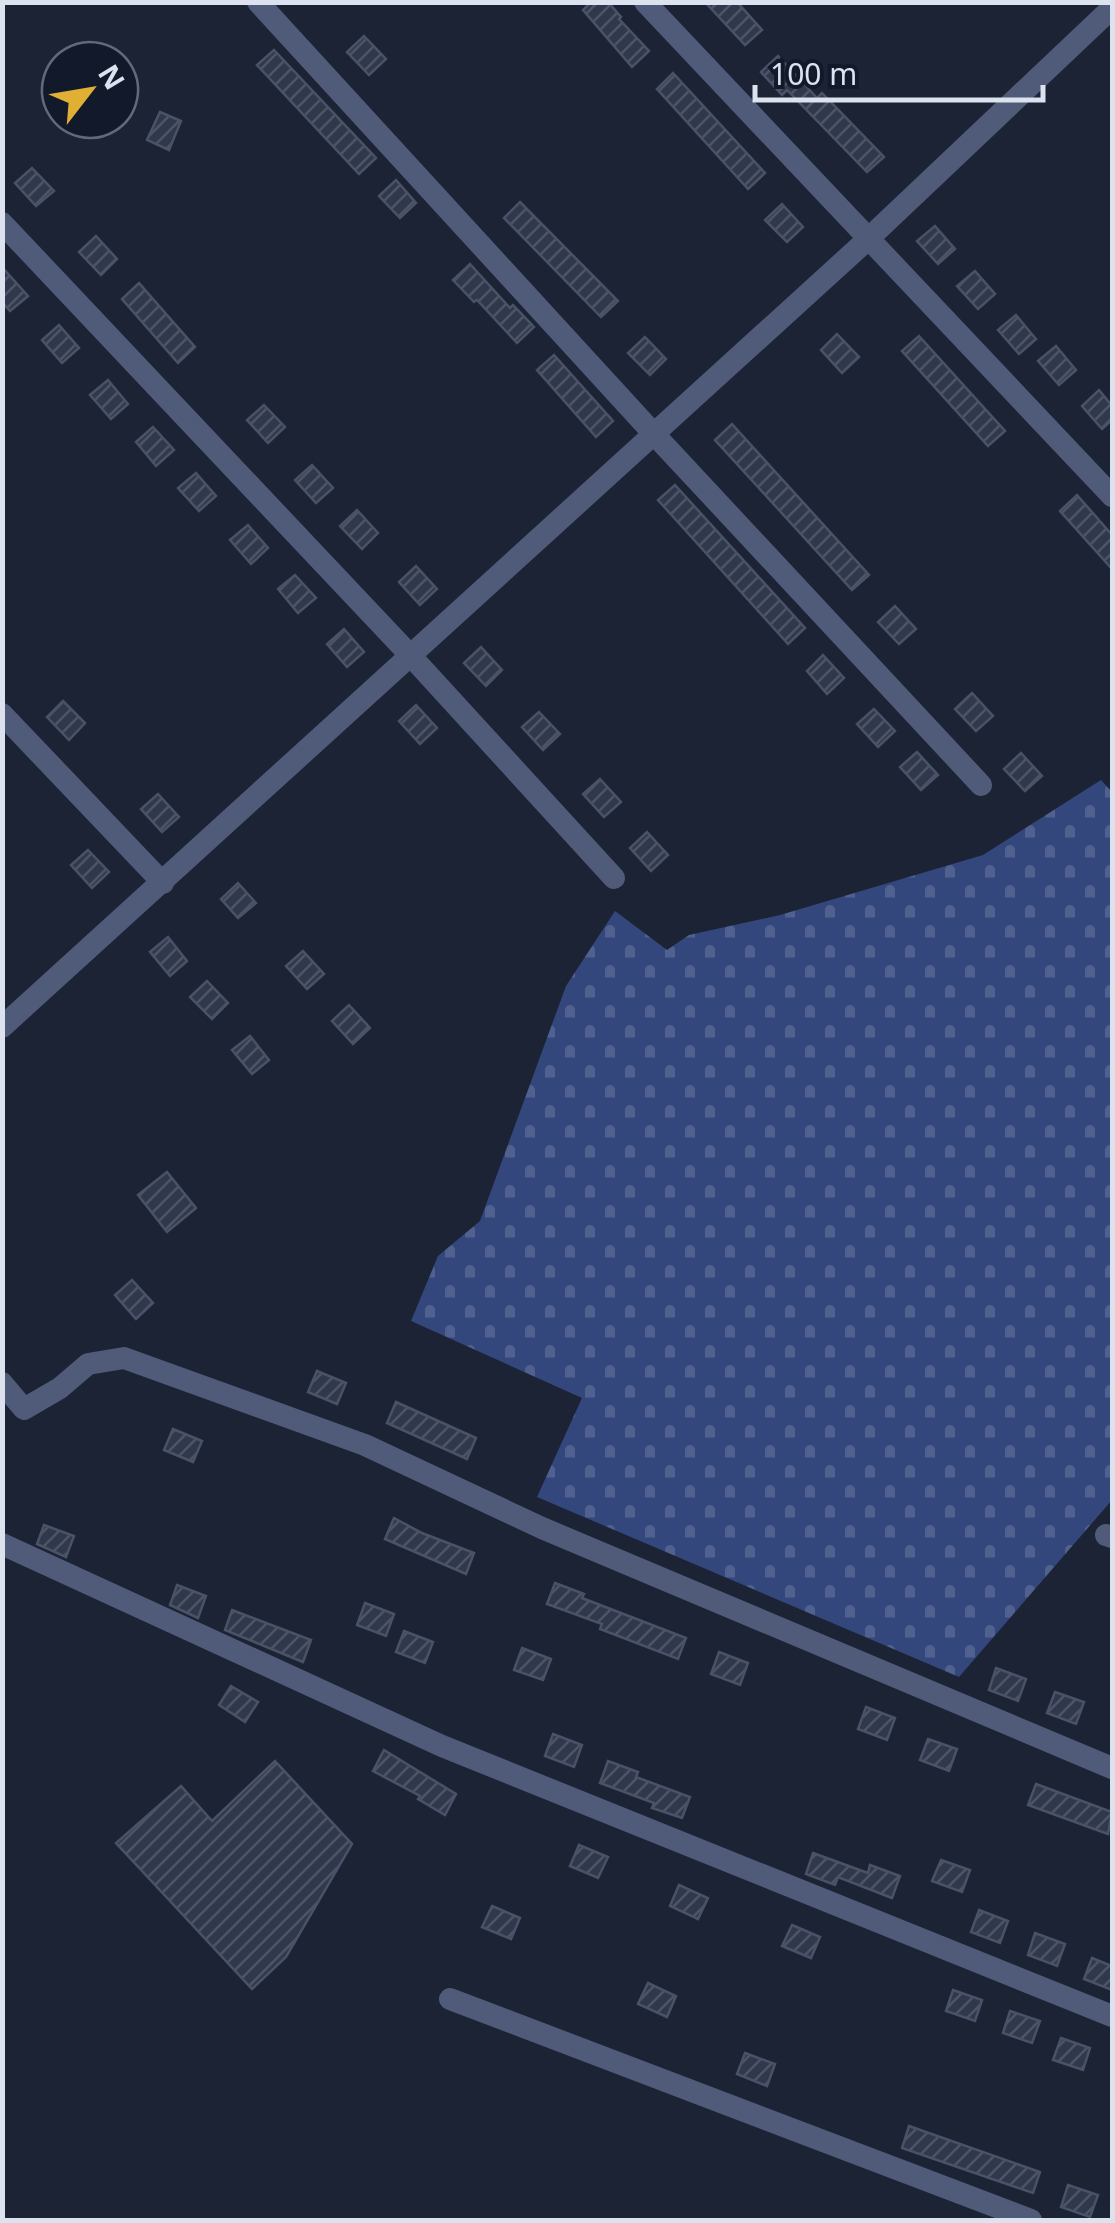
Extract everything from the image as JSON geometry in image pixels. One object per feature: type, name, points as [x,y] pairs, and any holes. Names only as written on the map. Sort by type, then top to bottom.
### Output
[{"type":"street","points":[[258,2],[981,785]]},
{"type":"street","points":[[645,2],[1112,496]]},
{"type":"street","points":[[2,1028],[866,240],[1112,8]]},
{"type":"street","points":[[2,224],[614,878]]},
{"type":"street","points":[[2,714],[163,883]]},
{"type":"street","points":[[2,1382],[24,1409],[60,1388],[88,1364],[124,1358],[366,1445],[542,1528],[1112,1768]]},
{"type":"street","points":[[2,1544],[442,1746],[1112,2016]]},
{"type":"street","points":[[450,1999],[1031,2220]]},
{"type":"green space","points":[[1101,780],[1112,792],[1112,1500],[959,1677],[537,1497],[582,1398],[411,1321],[438,1256],[480,1221],[566,986],[615,911],[667,950],[689,935],[780,915],[983,855]]},
{"type":"building","points":[[591,2],[608,2],[649,51],[632,67],[583,10]]},
{"type":"building","points":[[705,2],[737,2],[762,30],[745,45]]},
{"type":"building","points":[[364,36],[386,59],[369,75],[347,52]]},
{"type":"building","points":[[274,50],[376,158],[359,174],[257,65]]},
{"type":"building","points":[[778,56],[817,98],[822,93],[884,157],[867,172],[787,90],[782,95],[761,72]]},
{"type":"building","points":[[673,73],[765,173],[748,189],[657,89]]},
{"type":"building","points":[[160,112],[181,121],[169,150],[147,140]]},
{"type":"building","points":[[32,168],[54,191],[36,206],[15,183]]},
{"type":"building","points":[[396,180],[416,203],[400,218],[379,196]]},
{"type":"building","points":[[520,202],[618,301],[601,317],[504,218]]},
{"type":"building","points":[[782,204],[803,227],[787,242],[765,220]]},
{"type":"building","points":[[935,226],[955,249],[938,264],[917,241]]},
{"type":"building","points":[[96,236],[117,259],[101,275],[79,252]]},
{"type":"building","points":[[470,264],[510,308],[513,305],[534,327],[517,343],[453,280]]},
{"type":"building","points":[[2,267],[28,296],[10,311],[2,302]]},
{"type":"building","points":[[975,271],[995,294],[978,309],[957,286]]},
{"type":"building","points":[[139,283],[195,347],[178,363],[122,299]]},
{"type":"building","points":[[1016,315],[1036,339],[1019,354],[998,330]]},
{"type":"building","points":[[59,325],[79,348],[62,363],[42,340]]},
{"type":"building","points":[[837,334],[859,357],[842,373],[821,350]]},
{"type":"building","points":[[919,336],[1005,431],[988,446],[902,351]]},
{"type":"building","points":[[645,337],[666,359],[650,375],[628,353]]},
{"type":"building","points":[[1056,346],[1076,370],[1059,385],[1038,361]]},
{"type":"building","points":[[554,355],[613,421],[596,437],[537,370]]},
{"type":"building","points":[[108,380],[128,404],[111,419],[90,395]]},
{"type":"building","points":[[1099,390],[1112,406],[1112,420],[1102,429],[1082,406]]},
{"type":"building","points":[[264,405],[285,427],[268,443],[247,420]]},
{"type":"building","points":[[732,424],[869,575],[852,590],[715,440]]},
{"type":"building","points":[[153,427],[174,450],[156,466],[136,442]]},
{"type":"building","points":[[312,465],[333,488],[316,503],[295,480]]},
{"type":"building","points":[[196,473],[216,496],[199,511],[178,488]]},
{"type":"building","points":[[675,485],[805,628],[788,644],[658,500]]},
{"type":"building","points":[[1077,495],[1112,535],[1112,569],[1060,511]]},
{"type":"building","points":[[357,510],[378,533],[362,549],[340,526]]},
{"type":"building","points":[[248,525],[268,548],[251,564],[230,540]]},
{"type":"building","points":[[416,566],[437,589],[420,605],[399,582]]},
{"type":"building","points":[[295,575],[316,598],[298,613],[278,589]]},
{"type":"building","points":[[895,606],[916,629],[899,644],[878,622]]},
{"type":"building","points":[[344,629],[364,652],[347,667],[327,644]]},
{"type":"building","points":[[481,647],[502,670],[486,686],[464,663]]},
{"type":"building","points":[[823,655],[844,678],[827,694],[807,671]]},
{"type":"building","points":[[972,693],[993,716],[976,731],[955,709]]},
{"type":"building","points":[[63,701],[85,723],[69,740],[47,717]]},
{"type":"building","points":[[416,705],[437,728],[420,744],[399,721]]},
{"type":"building","points":[[874,709],[895,731],[878,747],[857,724]]},
{"type":"building","points":[[539,712],[560,734],[543,750],[522,727]]},
{"type":"building","points":[[917,752],[938,775],[921,790],[900,767]]},
{"type":"building","points":[[1021,753],[1042,776],[1025,791],[1004,769]]},
{"type":"building","points":[[600,779],[621,802],[604,817],[583,794]]},
{"type":"building","points":[[158,794],[179,817],[162,832],[141,809]]},
{"type":"building","points":[[647,832],[668,855],[651,871],[630,848]]},
{"type":"building","points":[[88,850],[109,872],[92,888],[71,865]]},
{"type":"building","points":[[238,883],[256,903],[238,918],[221,899]]},
{"type":"building","points":[[168,937],[187,961],[170,976],[150,952]]},
{"type":"building","points":[[303,951],[324,974],[307,989],[286,966]]},
{"type":"building","points":[[207,981],[228,1003],[212,1019],[190,997]]},
{"type":"building","points":[[349,1005],[370,1028],[353,1044],[332,1021]]},
{"type":"building","points":[[250,1036],[269,1060],[252,1074],[232,1050]]},
{"type":"building","points":[[167,1172],[196,1208],[167,1232],[138,1195]]},
{"type":"building","points":[[132,1280],[153,1303],[136,1319],[115,1295]]},
{"type":"building","points":[[317,1371],[346,1383],[337,1404],[308,1392]]},
{"type":"building","points":[[396,1402],[476,1438],[467,1459],[387,1423]]},
{"type":"building","points":[[173,1429],[202,1441],[193,1462],[164,1450]]},
{"type":"building","points":[[394,1518],[474,1553],[466,1574],[385,1539]]},
{"type":"building","points":[[44,1525],[74,1536],[66,1557],[37,1544]]},
{"type":"building","points":[[555,1583],[584,1594],[582,1598],[686,1638],[678,1659],[547,1604]]},
{"type":"building","points":[[177,1585],[206,1596],[198,1618],[170,1605]]},
{"type":"building","points":[[365,1603],[394,1614],[386,1636],[357,1625]]},
{"type":"building","points":[[232,1610],[311,1640],[303,1662],[225,1630]]},
{"type":"building","points":[[404,1631],[433,1642],[425,1663],[396,1652]]},
{"type":"building","points":[[522,1648],[551,1659],[543,1680],[514,1670]]},
{"type":"building","points":[[719,1652],[748,1663],[740,1685],[711,1674]]},
{"type":"building","points":[[996,1668],[1026,1679],[1018,1701],[989,1690]]},
{"type":"building","points":[[231,1686],[258,1702],[245,1722],[219,1705]]},
{"type":"building","points":[[1055,1692],[1084,1702],[1076,1724],[1047,1713]]},
{"type":"building","points":[[866,1707],[895,1718],[887,1740],[858,1729]]},
{"type":"building","points":[[553,1734],[582,1745],[574,1767],[545,1756]]},
{"type":"building","points":[[928,1739],[957,1749],[949,1771],[920,1760]]},
{"type":"building","points":[[384,1750],[456,1794],[445,1815],[418,1799],[420,1796],[373,1771]]},
{"type":"building","points":[[275,1761],[352,1844],[286,1957],[252,1989],[116,1843],[181,1786],[212,1821]]},
{"type":"building","points":[[608,1761],[638,1772],[636,1777],[690,1797],[682,1818],[600,1783]]},
{"type":"building","points":[[1036,1784],[1112,1812],[1108,1834],[1028,1805]]},
{"type":"building","points":[[579,1845],[608,1857],[598,1878],[570,1866]]},
{"type":"building","points":[[813,1853],[868,1873],[870,1865],[900,1876],[892,1898],[838,1877],[835,1885],[806,1874]]},
{"type":"building","points":[[941,1860],[970,1870],[962,1892],[932,1881]]},
{"type":"building","points":[[679,1885],[708,1898],[698,1919],[670,1906]]},
{"type":"building","points":[[492,1906],[520,1918],[511,1939],[482,1927]]},
{"type":"building","points":[[979,1910],[1008,1921],[1000,1943],[971,1932]]},
{"type":"building","points":[[792,1925],[820,1937],[811,1958],[782,1946]]},
{"type":"building","points":[[1035,1933],[1065,1944],[1057,1966],[1028,1955]]},
{"type":"building","points":[[1092,1958],[1112,1966],[1112,1990],[1084,1979]]},
{"type":"building","points":[[648,1983],[676,1996],[667,2017],[638,2004]]},
{"type":"building","points":[[953,1990],[982,2000],[975,2021],[946,2011]]},
{"type":"building","points":[[1010,2011],[1040,2021],[1032,2043],[1003,2033]]},
{"type":"building","points":[[1061,2038],[1090,2048],[1083,2070],[1053,2060]]},
{"type":"building","points":[[745,2053],[775,2064],[767,2086],[737,2074]]},
{"type":"building","points":[[909,2126],[1040,2172],[1033,2193],[902,2148]]},
{"type":"building","points":[[1068,2185],[1098,2195],[1090,2217],[1061,2207]]}]
